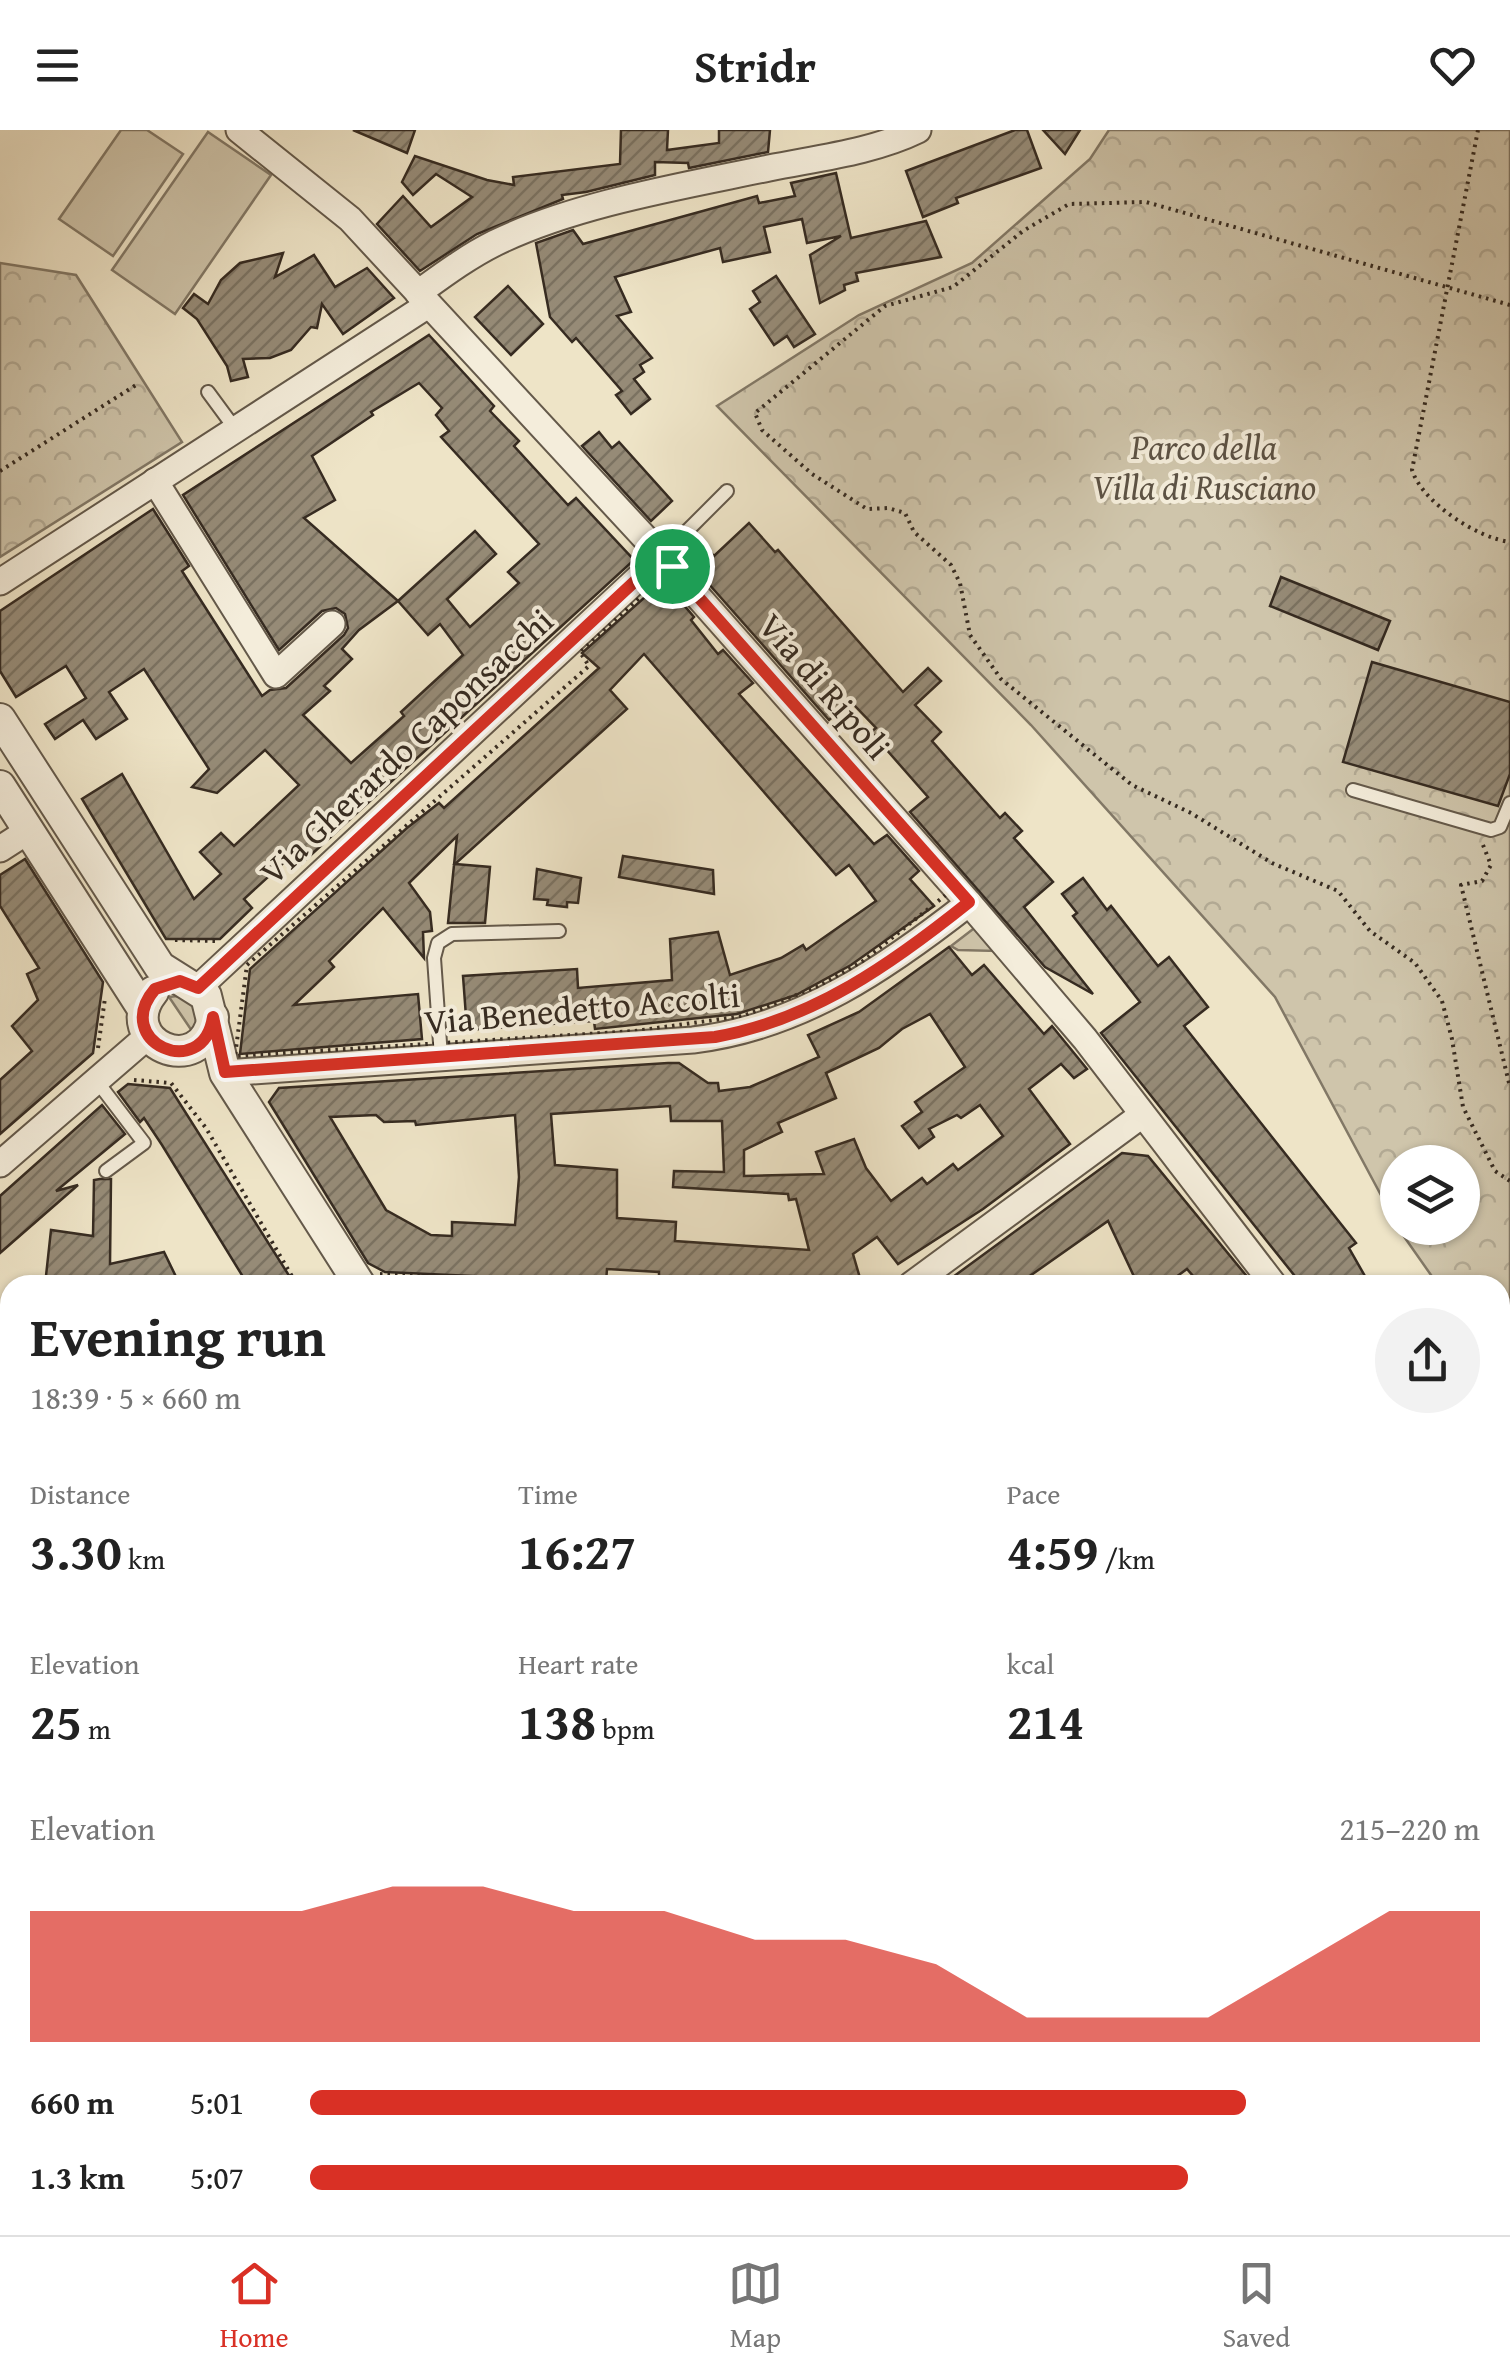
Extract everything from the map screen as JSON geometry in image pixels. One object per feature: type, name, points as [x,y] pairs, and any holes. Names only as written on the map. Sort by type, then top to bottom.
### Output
[{"type":"street","name":"Via di Ripoli","points":[[238,130],[350,219],[662,556],[957,899],[1085,1039],[1266,1275]]},
{"type":"street","points":[[0,582],[236,430],[423,299],[472,256],[546,222],[641,196],[839,154],[918,130]]},
{"type":"street","points":[[156,482],[276,674],[332,624]]},
{"type":"street","name":"Via Gherardo Caponsacchi","points":[[189,985],[662,556]]},
{"type":"street","points":[[0,719],[160,966],[209,1001],[225,1072],[362,1275]]},
{"type":"street","points":[[0,786],[145,1022],[167,1050],[187,1050],[207,1036],[213,1017]]},
{"type":"street","points":[[0,849],[28,831]]},
{"type":"street","name":"Via Benedetto Accolti","points":[[225,1072],[441,1051],[693,1040],[755,1028],[839,994],[895,959],[957,899]]},
{"type":"street","points":[[0,1164],[96,1080],[145,1022],[155,989],[189,985]]},
{"type":"street","points":[[924,1275],[1142,1115]]},
{"type":"lane","points":[[208,392],[236,430]]},
{"type":"lane","points":[[662,556],[727,492]]},
{"type":"lane","points":[[1353,790],[1491,830],[1500,827],[1510,803]]},
{"type":"lane","points":[[441,1051],[434,950],[444,938],[452,934],[560,931]]},
{"type":"lane","points":[[96,1080],[144,1143],[106,1172]]},
{"type":"path","points":[[1478,130],[1412,470],[1416,483],[1469,528],[1487,538],[1510,542]]},
{"type":"path","points":[[1510,305],[1146,202],[1069,204],[1023,232],[953,287],[885,306],[755,413],[762,430],[812,474],[867,509],[888,508],[905,513],[914,532],[951,566],[960,582],[970,636],[1001,679],[1132,785],[1190,813],[1272,863],[1338,891],[1370,931],[1415,963],[1442,1001],[1463,1107],[1495,1171],[1510,1181]]},
{"type":"path","points":[[0,471],[136,385]]},
{"type":"path","points":[[1482,845],[1491,866],[1482,881],[1461,885],[1510,1087]]},
{"type":"path","points":[[248,965],[235,1056],[441,1051],[743,1016],[819,986],[863,962],[957,899]]},
{"type":"path","points":[[164,940],[220,941],[225,936]]},
{"type":"path","points":[[97,1052],[105,995]]},
{"type":"path","points":[[171,1083],[206,1128],[292,1275]]},
{"type":"path","points":[[372,1275],[400,1275]]},
{"type":"green space","points":[[121,130],[147,130],[183,154],[113,256],[59,219]]},
{"type":"green space","name":"Parco della Villa di Rusciano","points":[[1109,130],[1510,130],[1510,1275],[1431,1275],[1410,1245],[1480,1245],[1480,1145],[1380,1145],[1380,1193],[1275,997],[1031,725],[717,406],[859,315],[972,263],[1090,159]]},
{"type":"green space","points":[[208,132],[271,175],[175,314],[112,270]]},
{"type":"green space","points":[[0,263],[76,275],[182,442],[0,557]]},
{"type":"green space","points":[[977,926],[997,951],[958,950],[951,946]]},
{"type":"green space","points":[[169,997],[191,1001],[199,1013],[194,1034]]},
{"type":"building","points":[[353,130],[415,130],[407,153]]},
{"type":"building","points":[[621,130],[668,130],[667,150],[719,143],[719,130],[770,130],[768,152],[689,168],[688,163],[655,162],[655,175],[562,195],[563,199],[477,234],[420,271],[377,224],[403,196],[431,227],[472,197],[436,174],[413,195],[402,182],[415,156],[514,185],[513,177],[620,164]]},
{"type":"building","points":[[1015,130],[1027,130],[1041,168],[956,198],[958,203],[923,217],[906,171]]},
{"type":"building","points":[[1043,130],[1080,130],[1065,154]]},
{"type":"building","points":[[836,173],[851,238],[926,221],[941,257],[856,273],[858,281],[844,285],[845,290],[820,303],[810,255],[841,236],[807,243],[802,219],[764,227],[770,252],[723,262],[720,248],[615,277],[631,312],[617,316],[652,358],[640,365],[644,372],[634,379],[650,399],[631,414],[616,395],[622,391],[576,338],[572,342],[550,317],[536,243],[573,230],[583,244],[757,196],[759,203],[795,196],[791,183]]},
{"type":"building","points":[[283,253],[275,277],[314,255],[335,287],[367,268],[394,298],[343,334],[322,304],[317,328],[311,327],[291,350],[270,358],[243,359],[248,377],[231,381],[227,366],[197,319],[183,308],[194,294],[208,304],[221,280],[240,263]]},
{"type":"building","points":[[776,276],[815,334],[794,347],[787,336],[774,345],[750,309],[760,302],[753,291]]},
{"type":"building","points":[[508,286],[543,324],[511,355],[475,317]]},
{"type":"building","points":[[429,335],[494,406],[490,411],[519,441],[514,446],[568,505],[576,498],[634,560],[301,864],[292,855],[244,899],[252,908],[220,939],[166,939],[82,799],[122,774],[194,899],[221,874],[200,852],[221,833],[234,846],[299,785],[265,750],[217,793],[192,787],[209,769],[144,669],[109,692],[127,719],[96,739],[83,720],[55,739],[45,724],[86,698],[66,666],[16,697],[0,671],[0,611],[153,509],[189,566],[182,571],[262,696],[270,690],[286,688],[344,635],[348,628],[345,614],[336,608],[322,611],[279,650],[183,495]],"holes":[[[419,383],[442,408],[436,415],[449,431],[441,437],[539,544],[508,572],[519,583],[470,627],[447,599],[496,554],[475,531],[398,601],[304,518],[335,500],[312,456],[373,415],[371,412]],[[398,601],[428,635],[440,624],[463,655],[351,763],[303,715],[330,691],[324,686],[352,659],[342,649],[359,630]]]},
{"type":"building","points":[[599,432],[612,448],[619,442],[672,501],[651,521],[582,446]]},
{"type":"building","points":[[749,523],[775,552],[778,550],[903,692],[928,668],[941,681],[915,705],[941,732],[932,741],[1000,818],[1005,813],[1022,831],[1014,838],[1053,882],[1024,907],[1093,994],[1045,967],[910,812],[928,797],[871,732],[876,728],[853,704],[848,708],[846,705],[829,720],[692,565],[709,551],[714,556]]},
{"type":"building","points":[[1281,577],[1390,621],[1378,650],[1270,606]]},
{"type":"building","points":[[663,581],[694,617],[691,620],[718,654],[723,650],[753,683],[739,694],[874,844],[887,835],[919,871],[910,879],[934,906],[851,965],[796,995],[737,1014],[595,1029],[594,1021],[467,1030],[463,976],[577,969],[578,988],[672,980],[670,939],[718,932],[730,975],[781,958],[803,945],[806,950],[876,901],[849,865],[836,875],[644,654],[610,690],[627,709],[455,864],[490,867],[485,923],[448,923],[457,836],[409,883],[430,912],[432,931],[423,932],[424,958],[383,908],[329,961],[334,967],[294,1005],[418,994],[422,1039],[240,1054],[250,969],[407,828],[439,803],[444,808],[599,668],[582,653]]},
{"type":"building","points":[[1372,662],[1510,702],[1510,774],[1498,806],[1343,762]]},
{"type":"building","points":[[623,856],[713,870],[714,894],[619,877]]},
{"type":"building","points":[[25,859],[103,982],[93,1053],[0,1134],[0,1080],[32,1051],[12,1026],[38,1000],[27,974],[39,968],[0,906],[0,875]]},
{"type":"building","points":[[537,869],[581,878],[578,903],[567,902],[567,907],[534,899]]},
{"type":"building","points":[[1083,878],[1107,910],[1111,906],[1158,966],[1169,957],[1208,1007],[1184,1026],[1356,1243],[1349,1248],[1364,1275],[1294,1275],[1101,1033],[1140,1002],[1073,916],[1077,913],[1062,894]]},
{"type":"building","points":[[949,947],[972,975],[984,965],[1044,1034],[1052,1026],[1087,1069],[1074,1078],[1061,1064],[1029,1089],[1070,1144],[983,1209],[898,1264],[877,1237],[853,1254],[859,1275],[659,1275],[607,1269],[607,1275],[385,1272],[368,1263],[269,1102],[279,1088],[668,1063],[679,1063],[708,1083],[718,1083],[719,1091],[750,1087],[819,1057],[808,1035],[859,1012]],"holes":[[[930,1014],[965,1067],[915,1102],[922,1112],[902,1126],[919,1148],[934,1137],[929,1129],[957,1115],[961,1118],[980,1105],[1003,1136],[958,1170],[953,1164],[927,1184],[922,1178],[891,1201],[866,1168],[854,1139],[816,1152],[824,1174],[744,1176],[744,1150],[782,1132],[778,1123],[836,1098],[826,1073],[879,1048],[902,1029]],[[670,1106],[671,1121],[722,1121],[724,1172],[674,1171],[673,1187],[788,1194],[789,1200],[796,1199],[809,1250],[675,1241],[676,1222],[617,1218],[617,1170],[555,1165],[551,1114]],[[376,1115],[384,1122],[415,1121],[416,1125],[515,1115],[519,1177],[515,1225],[452,1222],[452,1236],[431,1235],[386,1210],[330,1117]]]},
{"type":"building","points":[[128,1084],[170,1088],[289,1275],[242,1275],[144,1118],[140,1122],[118,1092]]},
{"type":"building","points":[[102,1105],[125,1134],[56,1191],[78,1185],[0,1253],[0,1196]]},
{"type":"building","points":[[1122,1153],[1148,1156],[1246,1275],[1192,1275],[1187,1269],[1179,1275],[1133,1275],[1108,1221],[1031,1275],[956,1275]]},
{"type":"building","points":[[111,1179],[110,1264],[164,1252],[175,1275],[46,1275],[51,1230],[93,1236],[94,1180]]},
{"type":"route","points":[[662,556],[672,566],[969,902],[895,959],[839,994],[774,1023],[734,1034],[225,1072],[213,1017],[207,1036],[189,1050],[162,1048],[148,1036],[142,1014],[155,989],[180,981],[198,988],[662,556]]}]
